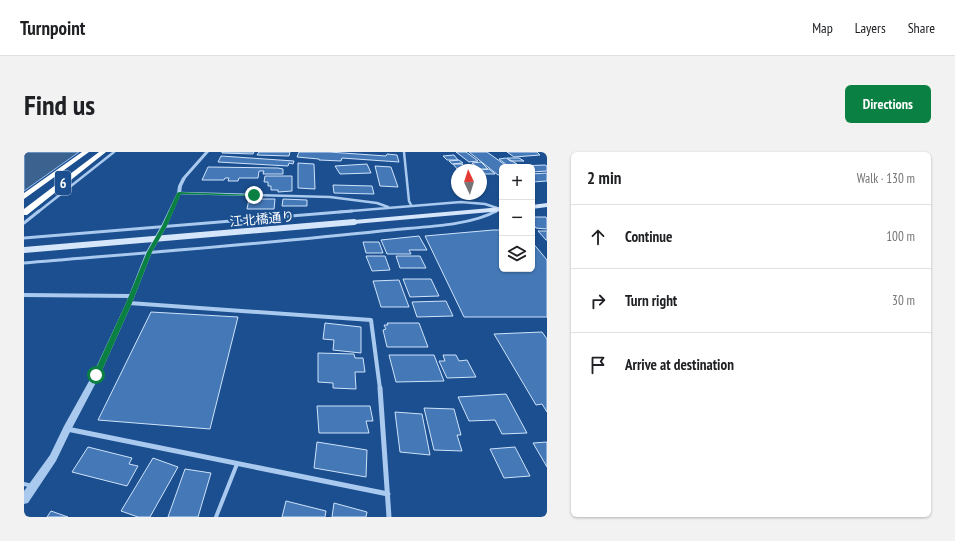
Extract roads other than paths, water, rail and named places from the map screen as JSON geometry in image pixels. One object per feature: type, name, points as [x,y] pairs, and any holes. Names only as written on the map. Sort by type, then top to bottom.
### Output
[{"type":"highway","name":"6","points":[[24,197],[86,152]]},
{"type":"highway","name":"6","points":[[24,213],[103,152]]},
{"type":"main road","points":[[535,207],[547,205]]},
{"type":"main road","name":"江北橋通り","points":[[24,250],[499,209]]},
{"type":"street","points":[[24,223],[114,152]]},
{"type":"street","points":[[24,500],[53,458],[96,375],[130,300],[149,252],[164,226],[184,178],[207,152]]},
{"type":"street","points":[[404,152],[411,205]]},
{"type":"street","points":[[179,193],[330,197],[377,203],[388,207]]},
{"type":"street","points":[[24,238],[411,205],[461,202],[485,204],[499,208]]},
{"type":"street","points":[[24,263],[353,234],[462,222],[486,217],[499,210]]},
{"type":"street","points":[[24,295],[51,296],[75,294],[370,320],[381,399],[389,517]]},
{"type":"street","points":[[67,429],[388,494]]},
{"type":"lane","points":[[216,517],[237,464]]},
{"type":"lane","points":[[24,484],[33,486]]},
{"type":"water","points":[[24,152],[79,152],[24,191]]}]
